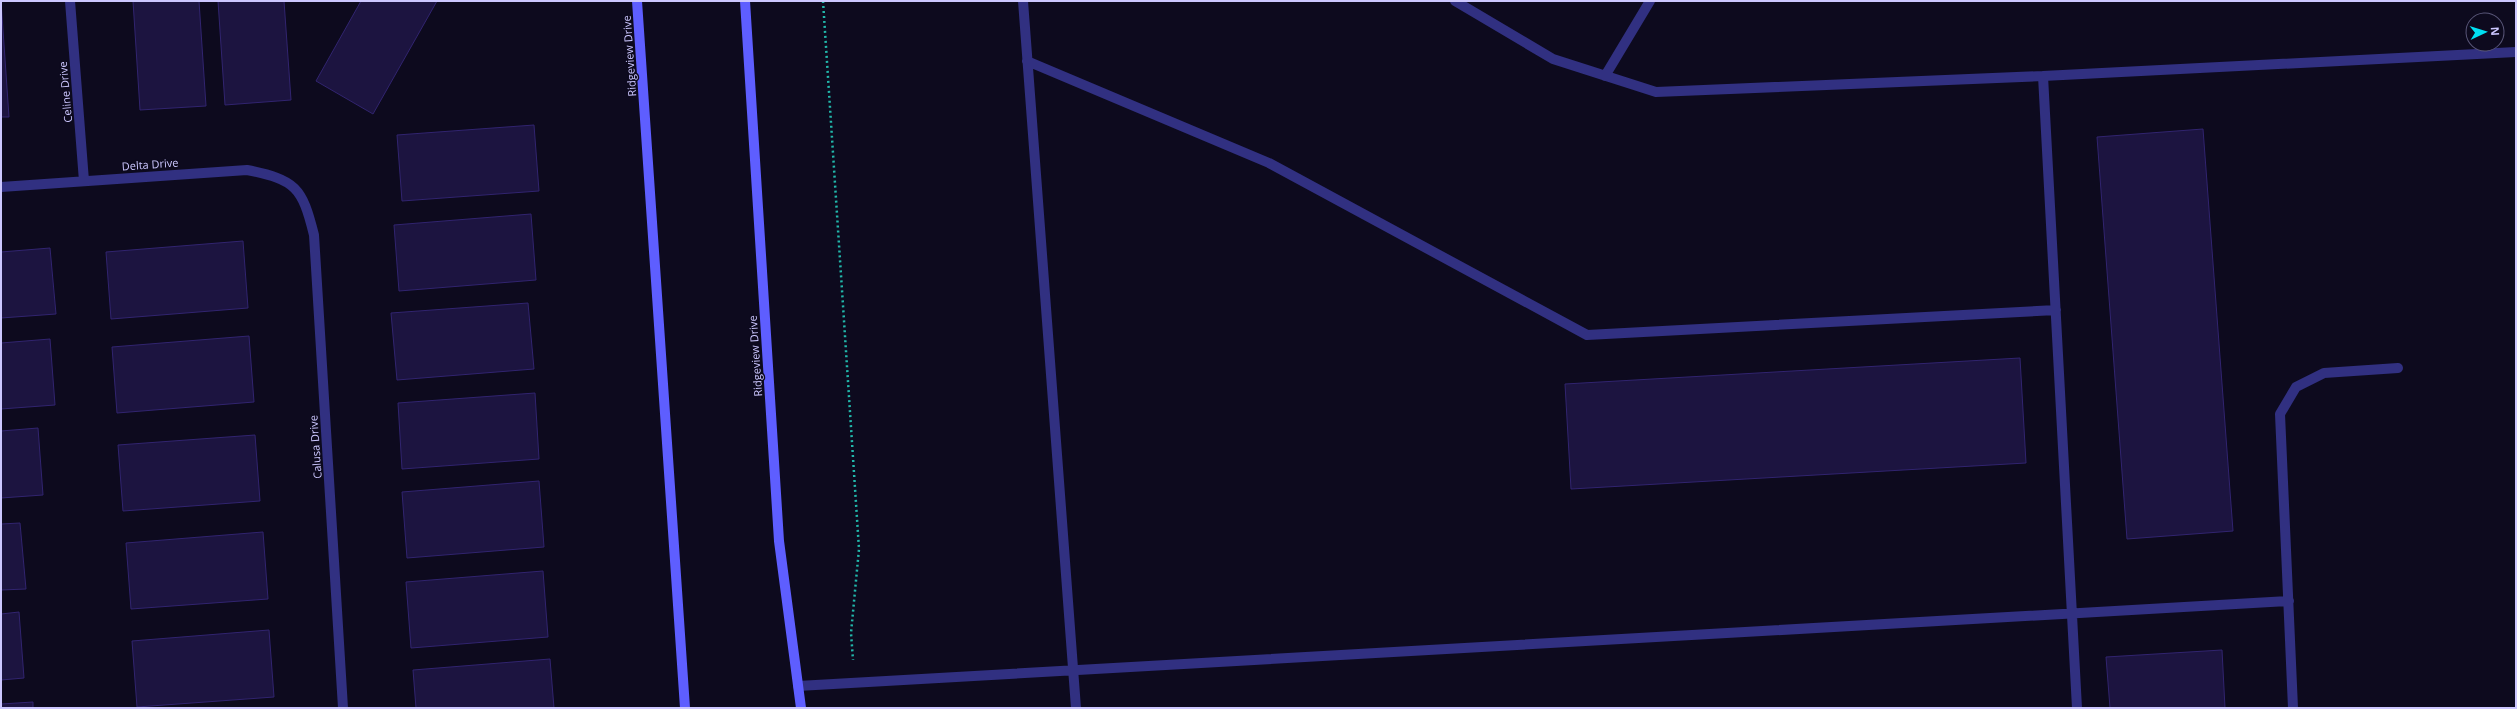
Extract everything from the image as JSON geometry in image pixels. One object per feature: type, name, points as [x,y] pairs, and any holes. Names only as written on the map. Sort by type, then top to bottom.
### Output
[{"type":"main road","name":"Ridgeview Drive","points":[[637,1],[685,708]]},
{"type":"main road","name":"Ridgeview Drive","points":[[745,1],[779,541],[801,708]]},
{"type":"street","name":"Celine Drive","points":[[70,1],[84,181]]},
{"type":"street","points":[[1023,1],[1076,708]]},
{"type":"street","points":[[1455,1],[1553,60],[1656,92],[2043,76],[2516,52]]},
{"type":"street","points":[[1605,76],[1650,1]]},
{"type":"street","points":[[1027,61],[1268,163],[1587,335],[2056,310]]},
{"type":"street","points":[[2043,76],[2077,708]]},
{"type":"street","name":"Delta Drive","points":[[1,187],[247,170],[277,176],[297,189]]},
{"type":"street","name":"Calusa Drive","points":[[297,189],[307,208],[314,236],[342,708]]},
{"type":"street","points":[[2294,708],[2280,414],[2296,387],[2324,373],[2398,368]]},
{"type":"street","points":[[798,686],[2289,601]]},
{"type":"path","points":[[823,1],[859,549],[851,633],[854,683]]},
{"type":"building","points":[[1,1],[9,117],[1,117]]},
{"type":"building","points":[[133,1],[199,1],[206,106],[140,110]]},
{"type":"building","points":[[218,1],[284,1],[291,100],[225,105]]},
{"type":"building","points":[[361,1],[437,1],[373,114],[316,81]]},
{"type":"building","points":[[534,125],[539,191],[402,201],[397,135]]},
{"type":"building","points":[[2203,129],[2233,531],[2127,539],[2097,137]]},
{"type":"building","points":[[531,214],[536,280],[399,291],[394,225]]},
{"type":"building","points":[[243,241],[248,308],[111,319],[106,252]]},
{"type":"building","points":[[50,248],[56,314],[1,318],[1,252]]},
{"type":"building","points":[[528,303],[534,369],[397,380],[391,313]]},
{"type":"building","points":[[249,336],[254,402],[117,413],[112,347]]},
{"type":"building","points":[[50,339],[55,405],[1,409],[1,343]]},
{"type":"building","points":[[2020,358],[2026,463],[1571,489],[1565,384]]},
{"type":"building","points":[[535,393],[539,459],[402,469],[398,403]]},
{"type":"building","points":[[38,428],[43,495],[1,498],[1,431]]},
{"type":"building","points":[[255,435],[260,501],[123,511],[118,445]]},
{"type":"building","points":[[539,481],[544,547],[407,558],[402,492]]},
{"type":"building","points":[[20,523],[26,589],[1,590],[1,524]]},
{"type":"building","points":[[263,532],[268,599],[131,609],[126,543]]},
{"type":"building","points":[[543,571],[548,637],[411,648],[406,582]]},
{"type":"building","points":[[19,612],[24,678],[1,680],[1,614]]},
{"type":"building","points":[[269,630],[274,697],[137,707],[132,641]]},
{"type":"building","points":[[2222,650],[2225,708],[2110,708],[2106,657]]},
{"type":"building","points":[[550,659],[554,708],[416,708],[413,670]]},
{"type":"building","points":[[33,702],[33,708],[1,708],[1,704]]}]
